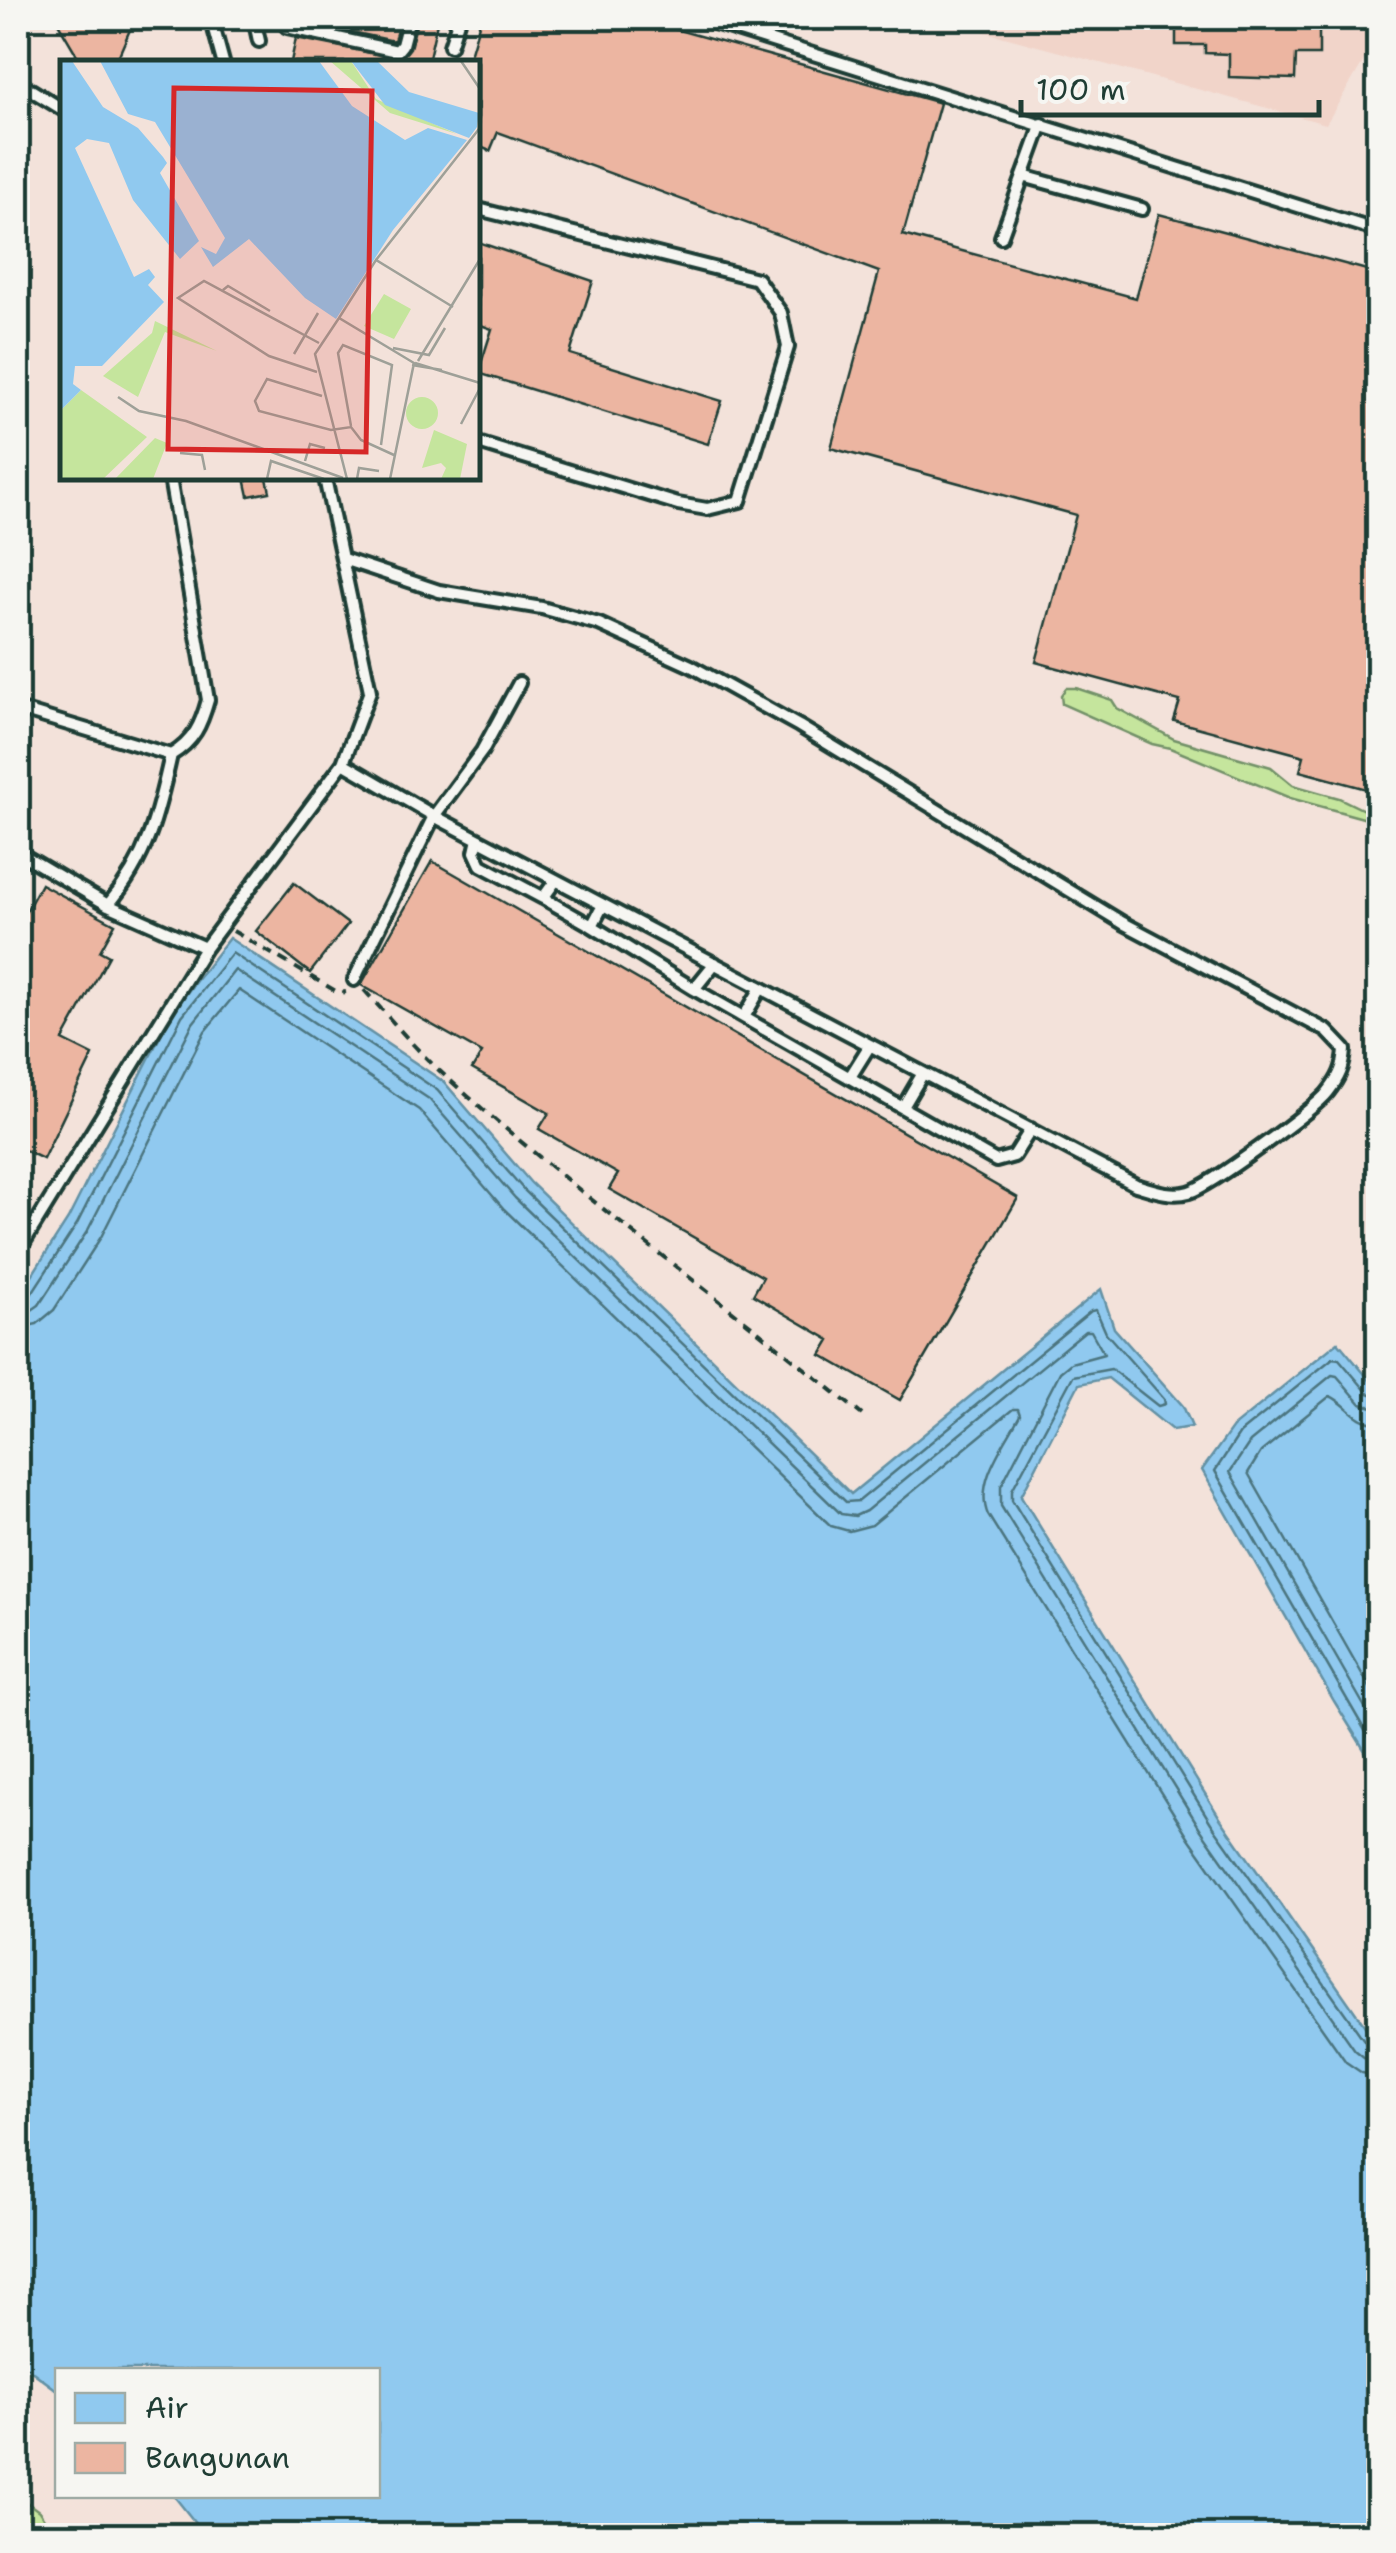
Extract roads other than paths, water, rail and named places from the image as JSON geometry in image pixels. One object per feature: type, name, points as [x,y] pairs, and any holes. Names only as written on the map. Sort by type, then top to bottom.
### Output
[{"type":"lane","points":[[211,18],[222,60]]},
{"type":"lane","points":[[254,18],[259,41]]},
{"type":"lane","points":[[287,27],[397,51],[408,18]]},
{"type":"lane","points":[[450,46],[459,18]]},
{"type":"lane","points":[[698,18],[1378,231]]},
{"type":"lane","points":[[18,82],[35,89],[60,108]]},
{"type":"lane","points":[[1001,237],[1042,124]]},
{"type":"lane","points":[[1024,176],[1142,209]]},
{"type":"lane","points":[[480,210],[757,279],[781,313],[788,347],[740,501],[707,509],[678,504],[480,444]]},
{"type":"lane","points":[[108,904],[132,878],[154,828],[172,755],[190,743],[208,700],[170,480]]},
{"type":"lane","points":[[18,1252],[220,924],[342,764],[370,691],[325,480]]},
{"type":"lane","points":[[342,764],[1030,1130],[1136,1185],[1163,1194],[1189,1192],[1231,1168],[1326,1096],[1344,1069],[1345,1050],[1327,1031],[1123,923],[800,726],[691,666],[599,624],[542,608],[439,591],[343,558]]},
{"type":"lane","points":[[354,980],[434,816],[482,751],[519,683]]},
{"type":"lane","points":[[18,710],[172,755]]},
{"type":"lane","points":[[478,839],[476,852],[481,866],[996,1160],[1014,1156],[1030,1130]]},
{"type":"lane","points":[[18,852],[108,904],[205,948]]},
{"type":"lane","points":[[542,898],[556,880]]},
{"type":"lane","points":[[592,926],[603,905]]},
{"type":"lane","points":[[694,988],[714,963]]},
{"type":"lane","points":[[744,1017],[761,988]]},
{"type":"lane","points":[[850,1078],[870,1045]]},
{"type":"lane","points":[[902,1107],[922,1073]]},
{"type":"water","points":[[229,938],[444,1082],[531,1183],[851,1494],[1101,1289],[1114,1328],[1183,1406],[1192,1427],[1172,1430],[1108,1378],[1079,1384],[1021,1496],[1220,1818],[1378,2045],[1378,2535],[205,2535],[176,2498],[380,2498],[380,2368],[55,2368],[55,2389],[18,2361],[18,1297],[68,1219],[173,1011]]},
{"type":"water","points":[[1338,1342],[1378,1390],[1378,1772],[1202,1470],[1233,1427]]}]
